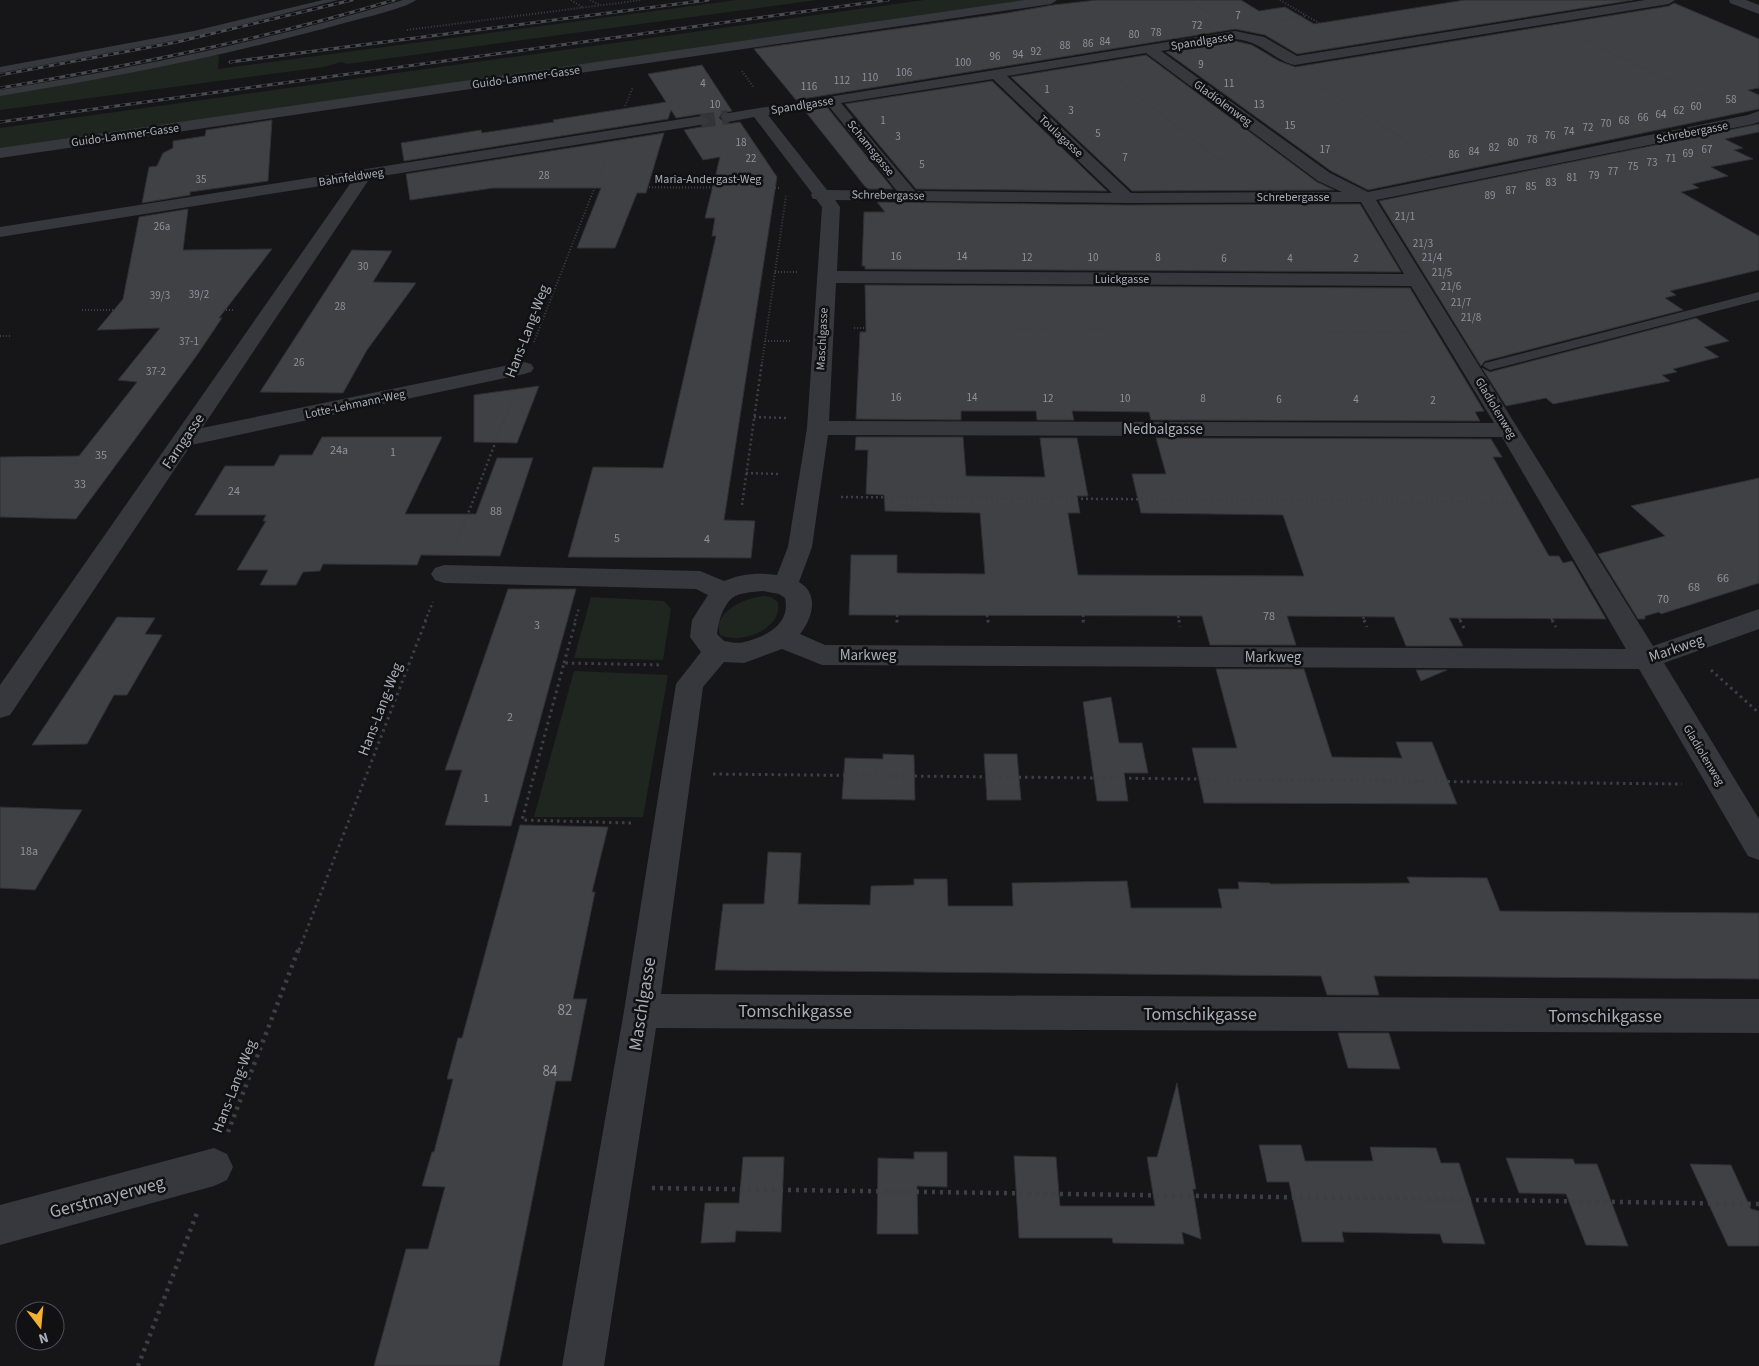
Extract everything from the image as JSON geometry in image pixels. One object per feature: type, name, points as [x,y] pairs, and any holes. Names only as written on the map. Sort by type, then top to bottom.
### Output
[{"type":"street","name":"Guido-Lammer-Gasse","points":[[0,153],[1051,0]]},
{"type":"street","points":[[1295,61],[1669,0]]},
{"type":"street","points":[[1735,0],[1759,10]]},
{"type":"street","name":"Spandlgasse","points":[[764,111],[1241,35],[1260,39],[1295,61]]},
{"type":"street","name":"Gladiolenweg","points":[[1149,49],[1324,177],[1366,197],[1510,430],[1759,846]]},
{"type":"street","name":"Toulagasse","points":[[995,74],[1127,198]]},
{"type":"street","name":"Schamsgasse","points":[[831,100],[910,196]]},
{"type":"street","points":[[728,117],[764,111]]},
{"type":"street","name":"Maschlgasse","points":[[764,111],[819,194],[831,207],[818,428],[800,547],[785,586]]},
{"type":"street","name":"Schrebergasse","points":[[819,194],[1127,198],[1366,197],[1756,118]]},
{"type":"street","name":"Bahnfeldweg","points":[[0,232],[701,121]]},
{"type":"street","name":"Farngasse","points":[[0,707],[365,174]]},
{"type":"street","name":"Luickgasse","points":[[826,277],[1418,280]]},
{"type":"street","name":"Lotte-Lehmann-Weg","points":[[185,439],[524,368]]},
{"type":"street","name":"Nedbalgasse","points":[[818,428],[1510,430]]},
{"type":"street","points":[[444,574],[700,580],[724,592]]},
{"type":"street","points":[[763,582],[785,586],[796,594],[800,607],[796,621],[783,638],[744,653],[717,651],[703,637],[705,620],[724,592],[738,586],[763,582]]},
{"type":"street","name":"Markweg","points":[[783,638],[822,655],[1646,659],[1759,619]]},
{"type":"street","name":"Maschlgasse","points":[[584,1366],[641,1011],[690,684],[717,651]]},
{"type":"street","name":"Tomschikgasse","points":[[641,1011],[1759,1016]]},
{"type":"street","name":"Gerstmayerweg","points":[[0,1226],[214,1167]]},
{"type":"lane","points":[[0,70],[194,34],[334,0]]},
{"type":"lane","points":[[0,93],[137,69],[231,49],[328,25],[412,0]]},
{"type":"lane","points":[[1490,366],[1759,296]]},
{"type":"path","points":[[571,0],[582,8]]},
{"type":"path","points":[[590,0],[600,5]]},
{"type":"path","points":[[404,30],[642,0]]},
{"type":"path","points":[[1280,0],[1319,23],[1328,56]]},
{"type":"path","points":[[1541,20],[1756,118]]},
{"type":"path","points":[[726,48],[764,111]]},
{"type":"path","points":[[1089,58],[1236,172]]},
{"type":"path","name":"Hans-Lang-Weg","points":[[138,1366],[643,60]]},
{"type":"path","points":[[1295,61],[1291,67],[1433,158]]},
{"type":"path","name":"Maria-Andergast-Weg","points":[[595,187],[787,188],[775,272]]},
{"type":"path","points":[[742,504],[775,272],[800,272]]},
{"type":"path","points":[[82,310],[273,310]]},
{"type":"path","points":[[847,328],[1450,333]]},
{"type":"path","points":[[0,336],[12,336]]},
{"type":"path","points":[[765,341],[792,342]]},
{"type":"path","points":[[754,418],[793,418]]},
{"type":"path","points":[[746,473],[786,474]]},
{"type":"path","points":[[837,497],[1552,502]]},
{"type":"path","points":[[580,607],[522,820],[635,823]]},
{"type":"path","points":[[1683,646],[1759,713]]},
{"type":"path","points":[[564,663],[671,665]]},
{"type":"path","points":[[712,774],[1722,784]]},
{"type":"path","points":[[647,1188],[1759,1204]]},
{"type":"shaded area","points":[[737,0],[817,0],[347,64],[341,62],[324,67],[0,110],[0,95],[208,56],[219,55],[218,69]]},
{"type":"shaded area","points":[[924,0],[1031,0],[0,149],[0,128]]},
{"type":"shaded area","points":[[764,596],[771,597],[778,602],[778,612],[774,620],[767,627],[749,636],[739,638],[729,638],[720,635],[719,627],[725,613],[740,603]]},
{"type":"shaded area","points":[[591,597],[664,601],[671,609],[663,660],[574,658]]},
{"type":"shaded area","points":[[574,671],[668,675],[643,817],[534,817]]},
{"type":"building","points":[[1097,0],[1241,0],[1259,11],[1285,7],[1314,24],[1465,0],[1633,0],[1297,54],[1265,35],[1235,29],[796,100],[754,49]]},
{"type":"building","points":[[1674,3],[1759,39],[1759,88],[1748,90],[1759,95],[1759,109],[1368,190],[1331,171],[1166,52],[1235,41],[1252,45],[1279,61],[1295,67],[1669,6]]},
{"type":"building","points":[[1146,55],[1317,182],[1334,190],[1132,191],[1011,77]]},
{"type":"building","points":[[702,65],[732,111],[722,113],[719,118],[727,124],[740,122],[777,177],[724,520],[755,521],[751,558],[568,557],[593,467],[663,468],[716,236],[712,236],[715,218],[705,218],[720,157],[703,160],[684,130],[706,126],[711,121],[701,114],[676,118],[671,110],[668,119],[404,161],[401,143],[481,130],[482,133],[554,122],[553,120],[666,102],[648,74]]},
{"type":"building","points":[[992,81],[1107,191],[916,189],[845,104]]},
{"type":"building","points":[[827,107],[893,189],[867,189],[805,111]]},
{"type":"building","points":[[272,120],[268,181],[190,192],[190,195],[142,203],[149,167],[157,166],[163,153],[173,148],[173,141],[205,136],[206,130]]},
{"type":"building","points":[[1759,124],[1759,132],[1725,139],[1743,148],[1734,150],[1753,159],[1711,167],[1728,176],[1692,184],[1699,188],[1681,192],[1759,236],[1759,270],[1670,291],[1676,295],[1665,298],[1683,310],[1485,361],[1481,366],[1379,201]]},
{"type":"building","points":[[664,133],[646,193],[637,193],[615,248],[577,248],[601,188],[493,188],[410,200],[406,174]]},
{"type":"building","points":[[877,202],[1127,205],[1360,204],[1401,272],[865,269],[865,266],[862,266],[864,212],[885,212]]},
{"type":"building","points":[[188,209],[183,250],[272,249],[219,318],[222,318],[195,358],[76,519],[0,517],[0,457],[79,456],[137,382],[118,380],[160,328],[97,330],[123,299],[139,217]]},
{"type":"building","points":[[352,250],[392,251],[373,282],[416,283],[367,350],[343,393],[260,392]]},
{"type":"building","points":[[865,285],[1410,288],[1484,411],[1475,412],[1480,421],[1151,420],[1149,412],[1072,411],[1074,420],[1037,420],[1036,411],[961,411],[961,420],[856,419],[860,332],[866,332]]},
{"type":"building","points":[[1696,318],[1729,341],[1704,347],[1719,357],[1673,369],[1677,372],[1662,375],[1670,381],[1553,404],[1546,398],[1506,406],[1482,368],[1490,372]]},
{"type":"building","points":[[539,386],[517,443],[474,442],[474,395]]},
{"type":"building","points":[[322,437],[442,437],[405,514],[476,514],[497,458],[533,458],[500,556],[421,555],[417,565],[323,564],[320,571],[303,572],[296,585],[260,585],[268,570],[237,570],[266,521],[263,521],[266,515],[195,515],[225,466],[274,466],[280,455],[312,455]]},
{"type":"building","points":[[856,437],[963,437],[966,476],[1045,477],[1040,438],[1077,438],[1088,496],[1077,496],[1080,513],[1068,513],[1078,575],[1304,576],[1283,515],[1141,513],[1132,474],[1166,474],[1156,438],[1491,439],[1502,457],[1493,457],[1549,556],[1559,556],[1563,563],[1572,561],[1606,619],[1449,618],[1463,646],[1406,646],[1394,617],[1287,616],[1296,645],[1210,645],[1202,616],[849,615],[851,555],[897,555],[897,573],[985,574],[980,513],[885,511],[884,495],[866,494],[868,450],[855,450]]},
{"type":"building","points":[[1759,478],[1759,583],[1661,614],[1659,612],[1645,616],[1645,619],[1638,619],[1598,554],[1665,536],[1631,506]]},
{"type":"building","points":[[508,589],[576,589],[511,826],[445,825],[462,770],[445,770]]},
{"type":"building","points":[[117,617],[155,618],[145,634],[162,635],[127,695],[114,695],[87,744],[32,745]]},
{"type":"building","points":[[1216,669],[1304,669],[1332,757],[1402,758],[1396,742],[1432,742],[1457,804],[1204,803],[1192,748],[1237,748]]},
{"type":"building","points":[[1416,670],[1447,670],[1421,681]]},
{"type":"building","points":[[1111,697],[1119,743],[1142,743],[1148,773],[1124,773],[1128,801],[1097,801],[1083,702]]},
{"type":"building","points":[[883,754],[914,755],[915,800],[842,799],[845,758],[883,759]]},
{"type":"building","points":[[984,754],[1017,754],[1021,800],[987,800]]},
{"type":"building","points":[[0,807],[82,810],[35,890],[0,888]]},
{"type":"building","points":[[520,825],[608,827],[592,892],[595,892],[573,999],[587,999],[571,1081],[556,1081],[499,1366],[374,1366],[406,1249],[428,1249],[445,1187],[422,1186],[432,1152],[434,1152],[453,1079],[447,1079],[458,1038],[462,1038]]},
{"type":"building","points":[[768,852],[801,853],[798,904],[870,905],[871,886],[914,885],[914,879],[947,879],[948,906],[1013,906],[1012,883],[1127,881],[1131,908],[1222,908],[1218,889],[1239,889],[1238,882],[1270,884],[1410,883],[1407,877],[1487,878],[1500,911],[1759,913],[1759,979],[1374,976],[1379,995],[1327,995],[1321,976],[715,970],[723,904],[764,904]]},
{"type":"building","points":[[1338,1033],[1389,1033],[1400,1069],[1348,1068]]},
{"type":"building","points":[[1177,1083],[1196,1189],[1193,1189],[1201,1239],[1182,1232],[1184,1244],[1113,1243],[1112,1238],[1019,1238],[1014,1156],[1056,1157],[1060,1206],[1155,1206],[1147,1157],[1157,1157]]},
{"type":"building","points":[[1259,1145],[1301,1145],[1305,1161],[1373,1161],[1370,1147],[1436,1148],[1441,1163],[1459,1163],[1485,1244],[1443,1243],[1440,1234],[1342,1232],[1344,1242],[1302,1242],[1289,1182],[1267,1182]]},
{"type":"building","points":[[914,1152],[947,1152],[947,1187],[917,1186],[918,1234],[877,1234],[878,1158],[914,1159]]},
{"type":"building","points":[[743,1157],[784,1157],[781,1232],[736,1231],[735,1242],[701,1243],[705,1203],[739,1203]]},
{"type":"building","points":[[1506,1158],[1573,1159],[1575,1164],[1597,1164],[1628,1246],[1586,1245],[1566,1194],[1519,1193]]},
{"type":"building","points":[[1690,1164],[1731,1165],[1751,1209],[1759,1211],[1759,1246],[1728,1246]]},
{"type":"tunnel","points":[[701,121],[728,117]]},
{"type":"railway","points":[[0,75],[177,42],[352,0]]},
{"type":"railway","points":[[0,88],[100,70],[248,39],[394,0]]},
{"type":"railway","points":[[230,62],[708,0]]},
{"type":"railway","points":[[0,122],[888,0]]}]
